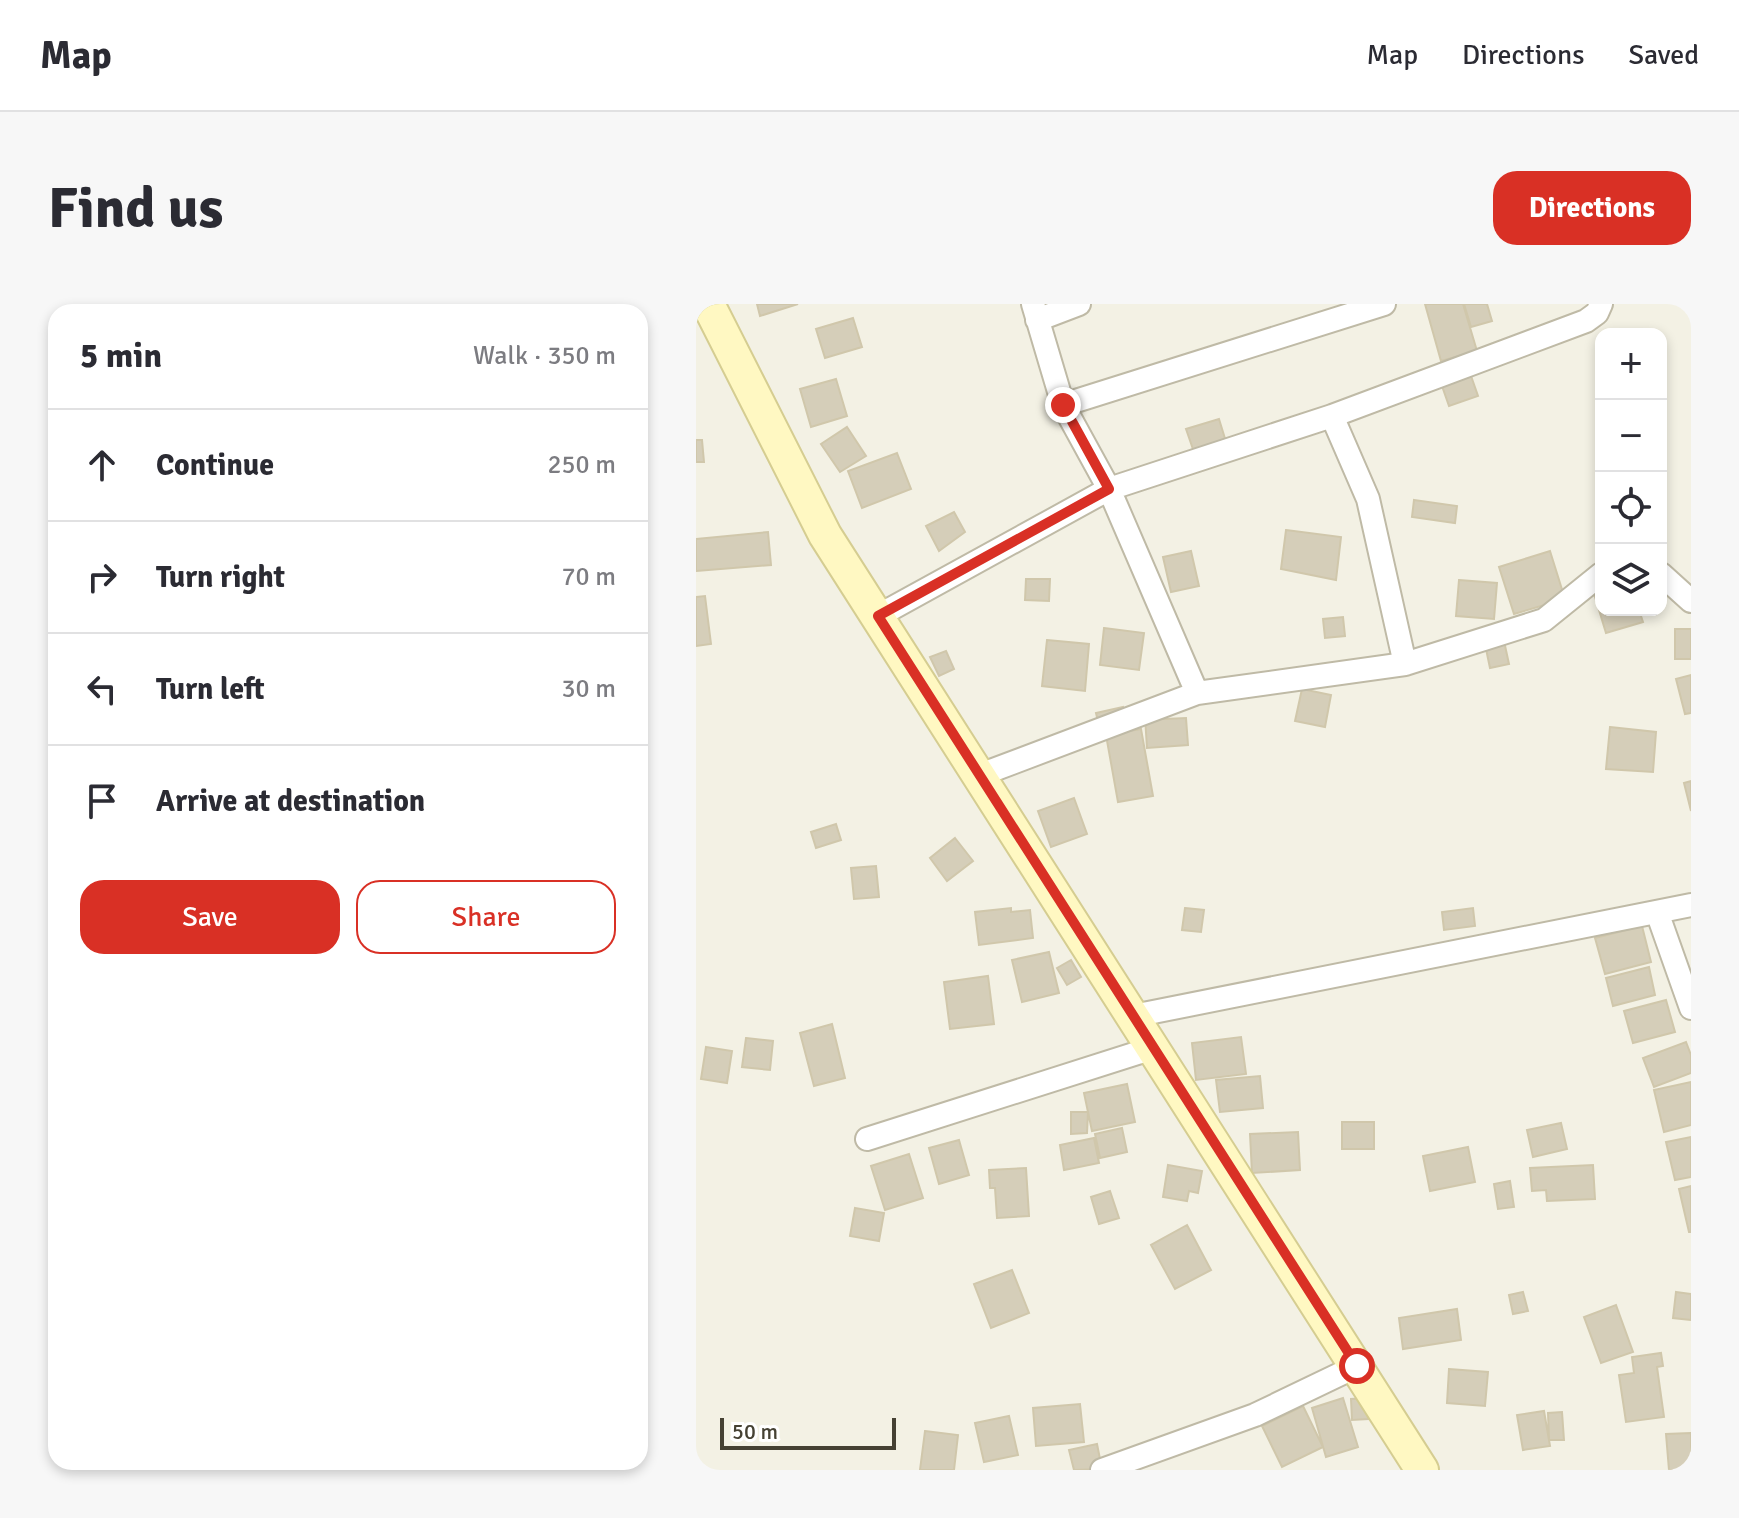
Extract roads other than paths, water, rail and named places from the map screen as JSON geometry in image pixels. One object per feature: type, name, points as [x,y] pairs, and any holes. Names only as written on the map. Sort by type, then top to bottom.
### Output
[{"type":"main road","points":[[708,304],[825,535],[1422,1470]]},
{"type":"street","points":[[1079,304],[1035,312],[1063,405],[1109,489],[1197,693]]},
{"type":"street","points":[[1063,405],[1384,304]]},
{"type":"street","points":[[878,616],[1109,489],[1332,416],[1586,321],[1597,313],[1601,304]]},
{"type":"street","points":[[1332,416],[1368,499],[1405,664]]},
{"type":"street","points":[[980,775],[1197,693],[1405,664],[1544,620],[1595,579]]},
{"type":"street","points":[[1667,579],[1691,601]]},
{"type":"street","points":[[1133,1016],[1691,905]]},
{"type":"street","points":[[1657,912],[1691,1008]]},
{"type":"street","points":[[867,1139],[1153,1048]]},
{"type":"street","points":[[1102,1470],[1255,1415],[1357,1366]]}]
